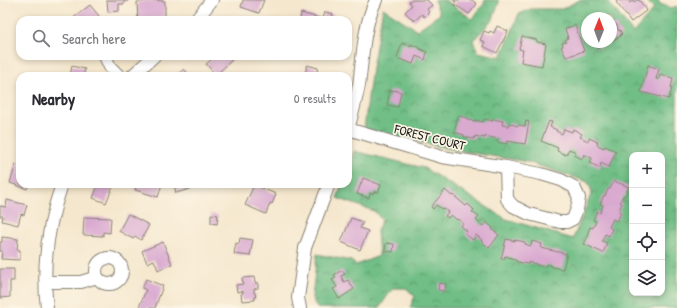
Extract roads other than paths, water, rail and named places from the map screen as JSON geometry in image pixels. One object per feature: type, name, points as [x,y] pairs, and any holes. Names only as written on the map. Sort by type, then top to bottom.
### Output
[{"type":"street","points":[[199,16],[212,0]]},
{"type":"street","points":[[352,116],[359,83],[362,49],[369,18],[376,0]]},
{"type":"street","points":[[107,60],[110,67],[116,72]]},
{"type":"street","points":[[135,72],[145,60]]},
{"type":"street","name":"FOREST COURT","points":[[352,131],[442,157],[506,167],[541,174],[561,180],[574,187],[579,198],[573,219],[567,222],[560,222],[528,214],[513,206],[507,199],[506,167]]},
{"type":"street","points":[[47,308],[47,249],[51,218],[60,188]]},
{"type":"street","points":[[300,308],[298,298],[305,248],[328,188]]},
{"type":"street","points":[[46,282],[81,282],[97,277]]}]
